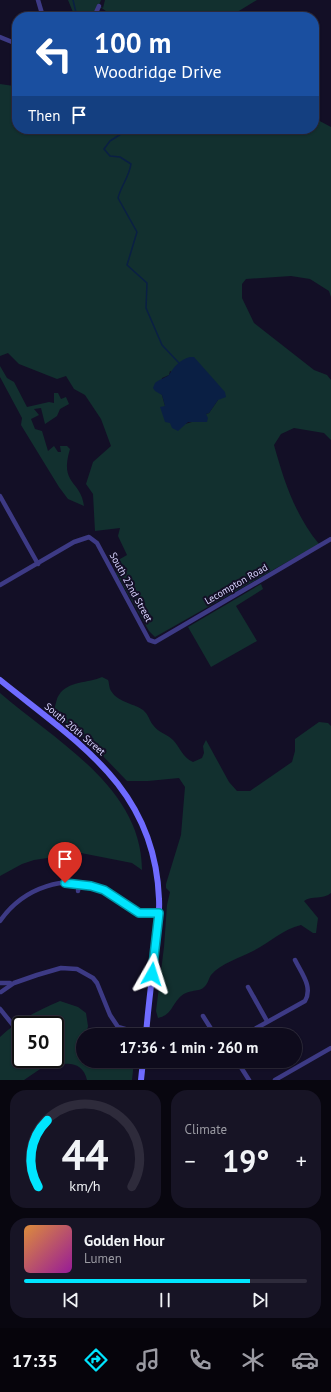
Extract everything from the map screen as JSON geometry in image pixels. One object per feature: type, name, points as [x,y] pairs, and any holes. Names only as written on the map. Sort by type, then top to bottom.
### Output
[{"type":"main road","name":"South 20th Street","points":[[0,680],[100,762],[128,798],[144,828],[152,852],[158,885],[159,913],[147,1028]]},
{"type":"main road","points":[[141,1080],[142,1068]]},
{"type":"street","points":[[38,0],[42,12]]},
{"type":"street","points":[[96,12],[99,6]]},
{"type":"street","points":[[0,37],[12,42]]},
{"type":"street","points":[[0,496],[38,564],[0,585]]},
{"type":"street","name":"South 22nd Street","points":[[38,564],[84,537],[97,543],[149,640]]},
{"type":"street","name":"Lecompton Road","points":[[149,640],[155,642],[331,539]]},
{"type":"street","points":[[0,921],[17,902],[37,889],[65,883],[91,886],[104,890],[139,913],[159,913]]},
{"type":"street","points":[[78,891],[79,884]]},
{"type":"street","points":[[256,1028],[305,1001],[309,994],[309,988],[295,960]]},
{"type":"street","points":[[0,993],[0,985],[14,983],[61,968],[78,969],[95,976],[110,1015],[118,1027],[122,1028]]},
{"type":"street","points":[[0,993],[14,983]]},
{"type":"street","points":[[248,987],[267,1021]]},
{"type":"street","points":[[0,1005],[2,1011],[12,1024]]},
{"type":"street","points":[[203,1016],[211,1028]]},
{"type":"street","points":[[275,1080],[331,1048]]},
{"type":"street","points":[[241,1068],[249,1080]]},
{"type":"green space","points":[[68,0],[101,0],[99,5],[103,8],[105,0],[257,0],[237,12],[107,12],[99,6],[94,12],[73,12]]},
{"type":"green space","points":[[0,84],[12,86],[12,134],[319,134],[319,121],[331,127],[331,297],[329,291],[310,279],[291,276],[246,279],[242,284],[242,298],[254,323],[314,370],[327,375],[331,380],[331,440],[324,433],[294,428],[281,434],[274,445],[291,497],[303,521],[319,544],[155,637],[149,631],[116,573],[120,566],[120,559],[127,555],[118,536],[120,528],[95,531],[93,494],[86,484],[93,462],[111,446],[101,419],[85,395],[74,389],[66,376],[57,379],[19,364],[8,353],[0,356]],"holes":[[[170,371],[218,400],[209,413],[206,414],[207,422],[192,422],[185,424],[165,406],[162,395],[159,392],[162,378],[169,375]]]},
{"type":"green space","points":[[0,366],[7,378],[14,382],[27,407],[49,402],[54,403],[54,393],[58,393],[61,399],[66,397],[69,404],[60,409],[57,416],[45,424],[41,408],[34,409],[39,415],[31,419],[35,429],[42,431],[48,451],[54,446],[58,452],[61,452],[60,446],[67,446],[70,449],[67,469],[69,476],[79,491],[84,506],[68,499],[21,425],[22,418],[0,377]]},
{"type":"green space","points":[[261,584],[263,589],[236,606],[257,641],[211,667],[188,627]]},
{"type":"green space","points":[[102,677],[108,680],[110,689],[116,697],[143,710],[155,728],[173,740],[189,760],[193,762],[202,758],[204,753],[203,746],[206,740],[229,782],[237,791],[250,791],[292,762],[295,751],[295,739],[319,722],[328,723],[331,726],[331,893],[304,901],[318,918],[316,933],[313,933],[301,925],[276,936],[259,948],[220,967],[211,975],[203,988],[182,995],[166,1015],[158,1018],[156,1011],[164,947],[167,905],[170,892],[166,888],[166,884],[181,835],[185,787],[179,778],[148,781],[127,781],[100,753],[56,714],[54,710],[58,697],[63,690],[73,685]]},
{"type":"green space","points":[[0,693],[69,748],[92,768],[112,790],[128,814],[138,841],[142,870],[132,863],[81,853],[34,860],[22,864],[0,876]]},
{"type":"green space","points":[[60,1001],[78,1007],[86,1013],[88,1028],[76,1028],[76,1065],[64,1064],[64,1016],[29,1016]]},
{"type":"green space","points":[[12,1027],[12,1068],[42,1068],[24,1080],[0,1080],[0,1037]]},
{"type":"green space","points":[[81,1068],[133,1068],[132,1080],[87,1080]]},
{"type":"water","points":[[190,357],[194,357],[225,392],[226,397],[218,400],[209,413],[206,414],[208,418],[207,422],[188,422],[178,431],[172,428],[170,423],[165,422],[160,407],[165,406],[162,395],[153,388],[155,383],[169,375],[180,362]]},
{"type":"waterway","points":[[73,0],[76,12]]},
{"type":"waterway","points":[[121,134],[110,141],[104,149],[110,156],[120,157],[131,164],[129,173],[118,198],[137,232],[127,265],[147,283],[146,308],[162,345],[179,363]]},
{"type":"route","points":[[65,883],[91,886],[104,890],[139,913],[159,913],[152,974]]}]
